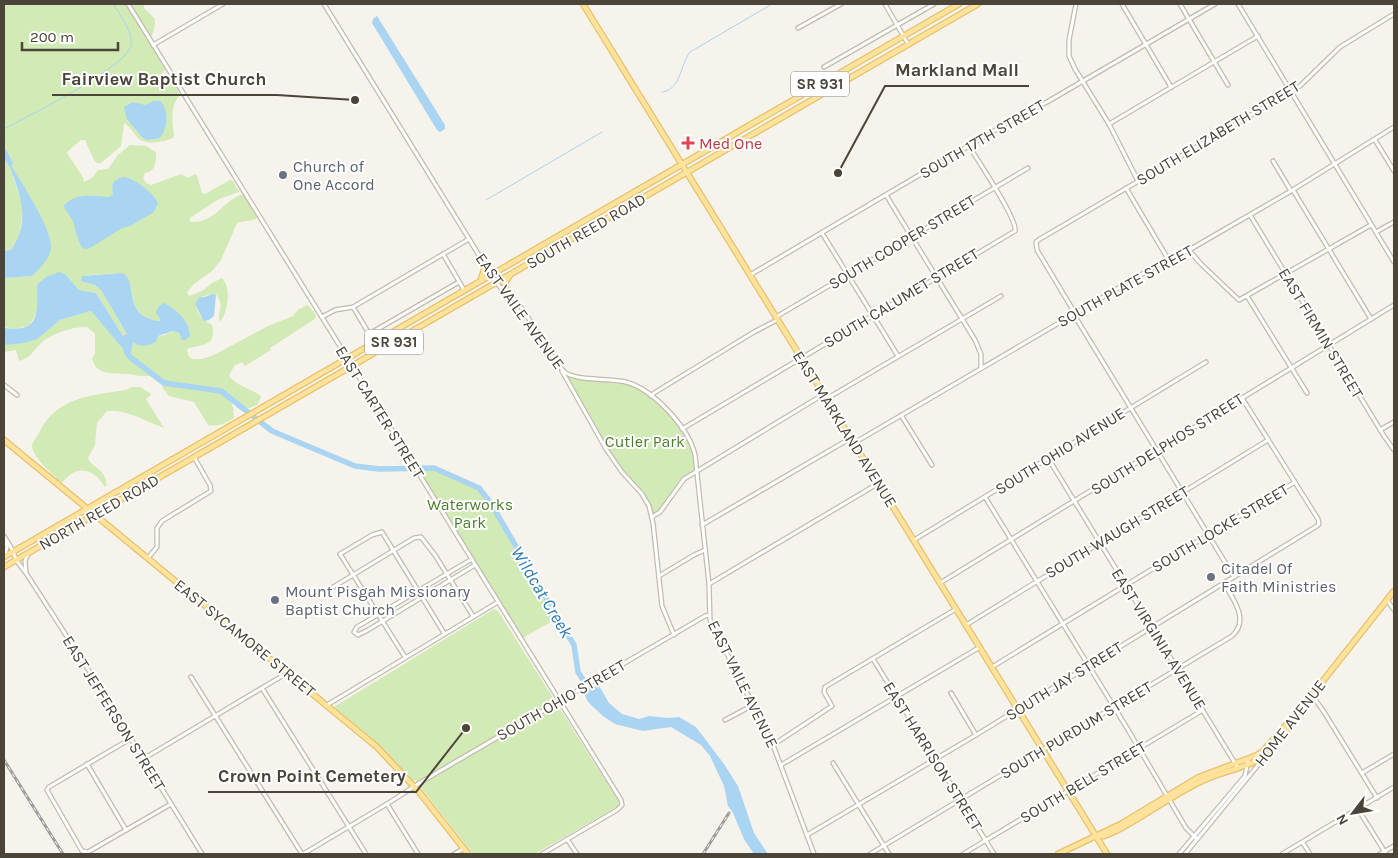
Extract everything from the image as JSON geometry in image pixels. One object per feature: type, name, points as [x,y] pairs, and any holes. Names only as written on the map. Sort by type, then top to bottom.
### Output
[{"type":"main road","name":"EAST MARKLAND AVENUE","points":[[583,4],[1107,854]]},
{"type":"main road","name":"SOUTH REED ROAD","points":[[190,449],[959,4]]},
{"type":"main road","name":"SOUTH REED ROAD","points":[[194,457],[978,4]]},
{"type":"main road","points":[[480,281],[484,270],[482,260]]},
{"type":"main road","points":[[509,294],[504,286],[513,272]]},
{"type":"main road","name":"EAST SYCAMORE STREET","points":[[4,440],[377,747],[414,786],[468,854]]},
{"type":"main road","name":"NORTH REED ROAD","points":[[4,556],[190,449]]},
{"type":"main road","name":"NORTH REED ROAD","points":[[4,567],[194,457]]},
{"type":"main road","name":"HOME AVENUE","points":[[1272,747],[1394,591]]},
{"type":"main road","points":[[1247,762],[1262,752],[1296,715]]},
{"type":"main road","points":[[1058,854],[1096,836],[1116,831],[1169,797],[1201,781],[1258,759],[1272,747]]},
{"type":"street","name":"EAST CARTER STREET","points":[[128,4],[621,800],[622,805],[617,810],[567,839]]},
{"type":"street","points":[[153,45],[224,4]]},
{"type":"street","name":"EAST VAILE AVENUE","points":[[324,4],[496,282],[522,309],[560,369],[572,376],[628,383],[651,396],[682,429],[693,448],[709,584],[709,615],[773,745],[814,854]]},
{"type":"street","points":[[798,28],[834,6],[841,4]]},
{"type":"street","points":[[885,4],[908,44]]},
{"type":"street","points":[[824,67],[934,4]]},
{"type":"street","points":[[1076,4],[1069,40],[1070,58],[1109,124],[1138,181]]},
{"type":"street","points":[[1122,4],[1171,87]]},
{"type":"street","points":[[1180,4],[1228,85]]},
{"type":"street","name":"SOUTH 17TH STREET","points":[[750,276],[969,146],[1215,4]]},
{"type":"street","points":[[1238,4],[1394,262]]},
{"type":"street","name":"SOUTH ELIZABETH STREET","points":[[1074,314],[1037,250],[1036,244],[1040,239],[1291,91],[1308,80],[1340,47],[1394,14]]},
{"type":"street","points":[[1109,124],[1258,36]]},
{"type":"street","name":"SOUTH PLATE STREET","points":[[854,443],[1168,259],[1189,250],[1292,191],[1394,127]]},
{"type":"street","points":[[1375,140],[1394,171]]},
{"type":"street","points":[[969,146],[994,188]]},
{"type":"street","points":[[1273,161],[1371,319]]},
{"type":"street","name":"SOUTH COOPER STREET","points":[[651,396],[847,274],[1028,168]]},
{"type":"street","name":"SOUTH CALUMET STREET","points":[[682,429],[1013,233],[1016,225],[994,188]]},
{"type":"street","points":[[1126,188],[1168,259]]},
{"type":"street","points":[[886,195],[979,348],[982,368]]},
{"type":"street","name":"EAST FIRMIN STREET","points":[[1250,215],[1394,450]]},
{"type":"street","points":[[1376,232],[1394,222]]},
{"type":"street","points":[[1189,250],[1239,300],[1371,224]]},
{"type":"street","points":[[822,233],[898,356]]},
{"type":"street","points":[[322,317],[335,310],[353,307],[469,239]]},
{"type":"street","points":[[442,254],[464,290]]},
{"type":"street","points":[[369,334],[459,282]]},
{"type":"street","points":[[652,517],[660,512],[684,479],[696,471],[1001,296]]},
{"type":"street","points":[[1247,296],[1306,393]]},
{"type":"street","name":"SOUTH DELPHOS STREET","points":[[940,583],[1394,305]]},
{"type":"street","points":[[353,307],[374,342]]},
{"type":"street","points":[[1074,314],[1234,577]]},
{"type":"street","name":"SOUTH OHIO AVENUE","points":[[914,540],[1206,362]]},
{"type":"street","points":[[560,369],[609,454],[645,499],[654,526],[663,611],[674,635]]},
{"type":"street","points":[[4,385],[17,396]]},
{"type":"street","points":[[1242,398],[1295,482]]},
{"type":"street","points":[[901,416],[932,465]]},
{"type":"street","points":[[1380,430],[1394,422]]},
{"type":"street","points":[[702,525],[851,438]]},
{"type":"street","name":"SOUTH WAUGH STREET","points":[[966,625],[1268,440]]},
{"type":"street","points":[[148,558],[157,547],[157,528],[162,521],[211,491],[210,485],[194,457]]},
{"type":"street","name":"EAST VIRGINIA AVENUE","points":[[1048,458],[1237,766]]},
{"type":"street","name":"SOUTH JAY STREET","points":[[807,835],[1018,710],[1310,531],[1319,524],[1318,519],[1295,482]]},
{"type":"street","name":"SOUTH LOCKE STREET","points":[[992,667],[1295,482]]},
{"type":"street","points":[[709,584],[879,483]]},
{"type":"street","points":[[985,497],[1169,797],[1186,828],[1195,838]]},
{"type":"street","points":[[404,657],[340,554],[372,535],[382,532],[444,633]]},
{"type":"street","points":[[325,592],[418,536],[424,538],[473,616]]},
{"type":"street","name":"EAST JEFFERSON STREET","points":[[4,537],[13,551],[16,560],[26,573],[202,854]]},
{"type":"street","name":"EAST JEFFERSON STREET","points":[[4,537],[7,548],[4,556]]},
{"type":"street","points":[[659,576],[705,550]]},
{"type":"street","points":[[26,573],[25,561],[29,553]]},
{"type":"street","points":[[472,559],[357,627],[354,632],[358,635],[475,565]]},
{"type":"street","name":"SOUTH PURDUM STREET","points":[[870,854],[1232,636],[1238,630],[1239,611],[1224,583]]},
{"type":"street","points":[[1387,600],[1394,610]]},
{"type":"street","points":[[327,705],[498,602]]},
{"type":"street","points":[[773,745],[832,706],[824,689],[956,609]]},
{"type":"street","name":"SOUTH OHIO STREET","points":[[302,854],[388,804],[414,786],[709,615]]},
{"type":"street","points":[[781,765],[980,647]]},
{"type":"street","name":"EAST HARRISON STREET","points":[[872,659],[994,854]]},
{"type":"street","points":[[143,759],[288,672]]},
{"type":"street","points":[[191,677],[302,854]]},
{"type":"street","points":[[262,688],[366,854]]},
{"type":"street","points":[[950,693],[976,735]]},
{"type":"street","points":[[1312,695],[1377,798]]},
{"type":"street","points":[[725,720],[753,705]]},
{"type":"street","name":"SOUTH BELL STREET","points":[[963,854],[1203,710]]},
{"type":"street","points":[[130,739],[49,787],[47,792],[82,851],[88,852],[171,804]]},
{"type":"street","name":"HOME AVENUE","points":[[1179,854],[1195,838],[1272,747]]},
{"type":"street","points":[[1362,773],[1394,754]]},
{"type":"street","name":"HOME AVENUE","points":[[1184,854],[1245,776],[1247,762]]},
{"type":"street","points":[[833,763],[889,854]]},
{"type":"street","points":[[87,764],[126,830]]},
{"type":"street","points":[[1282,854],[1394,787]]},
{"type":"street","points":[[388,804],[418,854]]},
{"type":"street","points":[[1358,809],[1386,853]]},
{"type":"street","points":[[542,854],[567,839],[577,854]]},
{"type":"street","points":[[1303,843],[1310,854]]},
{"type":"street","points":[[1380,854],[1386,853],[1394,846]]},
{"type":"street","points":[[454,854],[463,849]]},
{"type":"green space","points":[[4,4],[126,4],[163,65],[165,70],[161,75],[171,78],[180,95],[173,109],[173,138],[160,142],[146,142],[138,138],[124,123],[121,146],[101,163],[97,163],[94,160],[85,140],[81,140],[67,152],[83,177],[84,182],[92,178],[98,170],[108,169],[118,155],[130,145],[146,146],[156,152],[153,168],[145,173],[143,178],[146,183],[151,185],[181,174],[188,178],[195,174],[202,193],[205,194],[230,180],[233,181],[239,192],[219,199],[190,218],[190,222],[213,216],[229,202],[243,194],[257,218],[237,223],[221,260],[212,271],[194,284],[187,292],[189,296],[202,291],[222,278],[228,294],[225,312],[220,322],[221,306],[216,294],[199,297],[196,305],[197,309],[201,317],[212,325],[212,337],[210,341],[203,345],[187,349],[188,355],[192,359],[202,359],[214,355],[268,326],[293,316],[299,309],[307,305],[309,306],[316,315],[315,319],[245,366],[242,362],[234,366],[229,376],[236,383],[261,396],[258,404],[250,408],[243,408],[230,398],[234,418],[215,426],[208,425],[194,402],[169,396],[162,387],[164,382],[155,375],[142,376],[109,373],[97,368],[92,358],[95,354],[95,334],[87,327],[68,329],[56,334],[45,340],[33,352],[19,361],[16,350],[4,352],[4,345],[46,330],[60,320],[91,311],[130,356],[133,341],[165,335],[173,331],[179,333],[182,340],[188,338],[186,323],[175,310],[159,321],[141,314],[136,308],[130,287],[122,273],[87,275],[82,281],[96,285],[101,290],[127,334],[123,336],[96,293],[79,290],[65,274],[37,285],[37,311],[28,326],[15,329],[4,327],[4,278],[32,276],[47,233],[40,215],[8,160],[23,207],[19,240],[11,250],[4,251]]},
{"type":"green space","points":[[128,4],[144,4],[144,8],[155,19],[154,30],[150,39]]},
{"type":"green space","name":"Cutler Park","points":[[560,369],[567,374],[610,379],[635,386],[660,403],[687,436],[693,450],[697,471],[684,481],[652,517],[645,499],[613,460]]},
{"type":"green space","points":[[132,387],[140,387],[150,393],[151,395],[146,399],[164,428],[129,414],[107,411],[97,423],[95,445],[88,458],[101,471],[107,485],[105,487],[90,472],[85,471],[73,473],[62,483],[44,466],[33,450],[33,442],[45,422],[54,413],[74,401],[99,394],[126,390]]},
{"type":"green space","name":"Waterworks Park","points":[[415,468],[434,468],[479,488],[490,502],[558,618],[521,639]]},
{"type":"green space","points":[[494,609],[498,611],[619,802],[618,806],[535,854],[473,854],[416,781],[412,780],[379,745],[334,707]]},
{"type":"water","points":[[377,16],[445,125],[445,129],[440,132],[372,23],[373,19]]},
{"type":"water","points":[[154,101],[160,101],[163,104],[166,124],[160,138],[147,140],[142,137],[127,119],[124,107],[133,102],[145,105]]},
{"type":"water","points":[[6,157],[40,215],[50,238],[51,247],[49,255],[32,276],[4,278],[4,251],[11,250],[18,239],[22,216],[19,192]]},
{"type":"water","points":[[123,177],[138,183],[153,195],[158,203],[154,212],[130,226],[122,228],[90,248],[84,249],[64,206],[79,197],[109,197],[113,195],[114,182]]},
{"type":"water","points":[[59,272],[65,274],[79,290],[96,293],[123,336],[127,334],[101,290],[95,285],[81,281],[82,276],[122,273],[130,283],[135,306],[140,313],[147,318],[159,321],[161,320],[156,311],[164,303],[182,316],[190,336],[182,340],[179,333],[173,331],[158,336],[156,342],[147,345],[142,346],[133,342],[130,357],[91,311],[60,320],[37,339],[24,343],[4,345],[4,328],[16,329],[31,324],[36,312],[37,285],[46,277]]},
{"type":"water","points":[[216,295],[214,316],[204,321],[195,304],[199,297]]},
{"type":"water","points":[[598,684],[609,703],[622,714],[639,719],[649,716],[679,717],[696,727],[738,786],[754,833],[768,854],[754,854],[744,839],[728,806],[724,786],[710,756],[701,745],[671,727],[643,731],[615,724],[588,702],[585,696],[586,692]]},
{"type":"waterway","points":[[4,129],[75,91],[113,66],[126,54],[131,45],[130,34],[113,4]]},
{"type":"waterway","points":[[662,92],[673,87],[677,82],[690,52],[772,4]]},
{"type":"waterway","points":[[486,200],[602,132]]},
{"type":"waterway","name":"Wildcat Creek","points":[[4,152],[10,163]]},
{"type":"waterway","name":"Wildcat Creek","points":[[126,351],[130,357],[164,383],[221,391],[272,431],[355,466],[379,469],[434,468],[479,488],[490,502],[574,645],[578,672],[593,695]]},
{"type":"railway","points":[[4,760],[63,854]]},
{"type":"railway","points":[[703,854],[729,813]]},
{"type":"place","name":"Fairview Baptist Church","points":[[355,100]]},
{"type":"place","name":"Med One","points":[[688,143]]},
{"type":"place","name":"Markland Mall","points":[[838,173]]},
{"type":"place","name":"Church of One Accord","points":[[283,175]]},
{"type":"place","name":"Citadel Of Faith Ministries","points":[[1211,577]]},
{"type":"place","name":"Mount Pisgah Missionary Baptist Church","points":[[275,600]]},
{"type":"place","name":"Crown Point Cemetery","points":[[466,728]]}]
